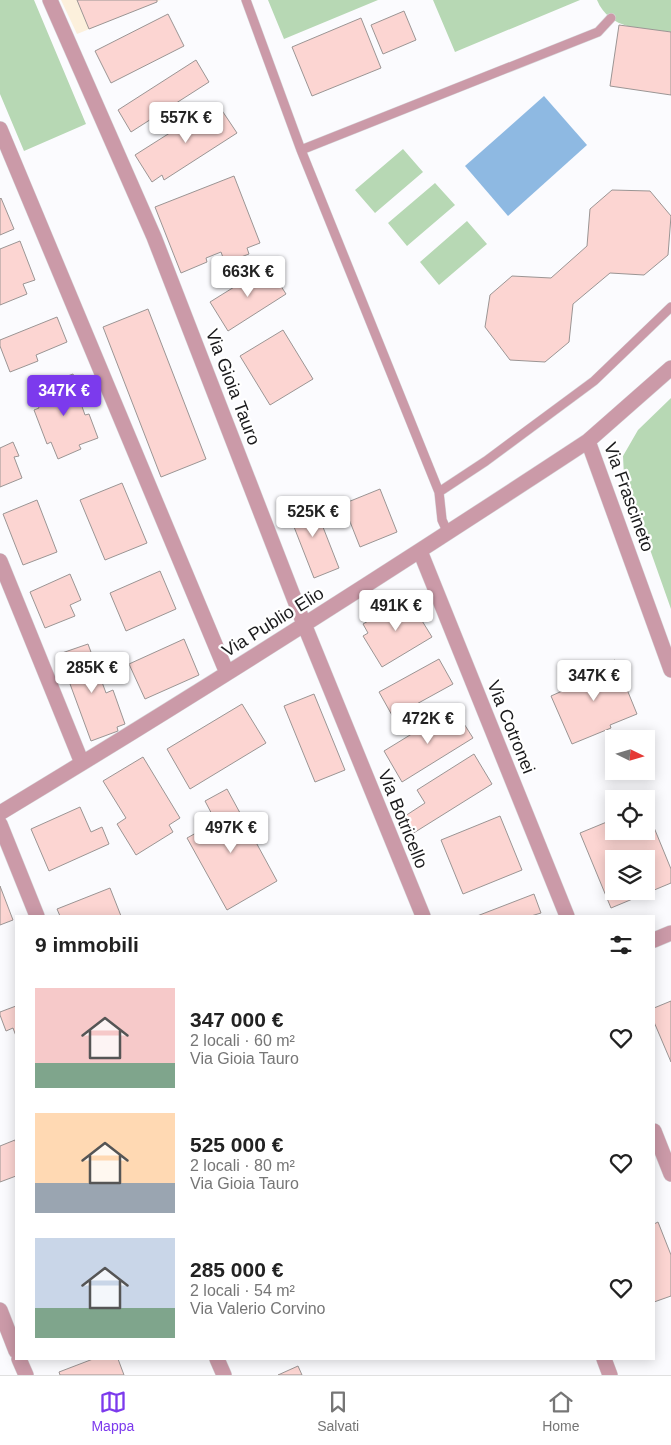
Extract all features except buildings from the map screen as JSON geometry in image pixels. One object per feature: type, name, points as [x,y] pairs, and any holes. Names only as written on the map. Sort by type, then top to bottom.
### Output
[{"type":"street","name":"Via Gioia Tauro","points":[[50,0],[154,237],[304,624]]},
{"type":"street","points":[[0,129],[227,674]]},
{"type":"street","name":"Via Frascineto","points":[[671,368],[588,441],[671,670]]},
{"type":"street","name":"Via Publio Elio","points":[[0,813],[227,674],[588,441]]},
{"type":"street","name":"Via Cotronei","points":[[420,551],[567,915]]},
{"type":"street","points":[[0,561],[82,764]]},
{"type":"street","name":"Via Botricello","points":[[304,624],[423,915]]},
{"type":"street","points":[[0,824],[37,915]]},
{"type":"street","points":[[655,940],[671,933]]},
{"type":"street","points":[[655,1134],[671,1174]]},
{"type":"street","points":[[0,1310],[15,1348]]},
{"type":"street","points":[[19,1360],[26,1375]]},
{"type":"street","points":[[217,1360],[224,1375]]},
{"type":"street","points":[[604,1360],[610,1375]]},
{"type":"lane","points":[[246,0],[302,150],[439,492],[442,520],[448,533]]},
{"type":"lane","points":[[302,150],[598,32],[611,18]]},
{"type":"lane","points":[[439,492],[486,461],[594,381],[671,307]]},
{"type":"shaded area","points":[[61,0],[161,0],[77,34]]},
{"type":"green space","points":[[0,0],[34,0],[86,124],[24,151],[0,94]]},
{"type":"green space","points":[[268,0],[378,0],[284,39]]},
{"type":"green space","points":[[433,0],[580,0],[455,52]]},
{"type":"green space","points":[[597,0],[671,0],[671,32],[638,28],[618,23],[610,18]]},
{"type":"green space","points":[[403,149],[423,172],[375,213],[355,190]]},
{"type":"green space","points":[[435,183],[455,205],[407,246],[388,223]]},
{"type":"green space","points":[[467,221],[487,244],[439,285],[420,262]]},
{"type":"green space","points":[[671,398],[671,609],[624,476],[623,456],[638,430]]},
{"type":"water","points":[[544,96],[587,145],[508,216],[465,166]]}]
